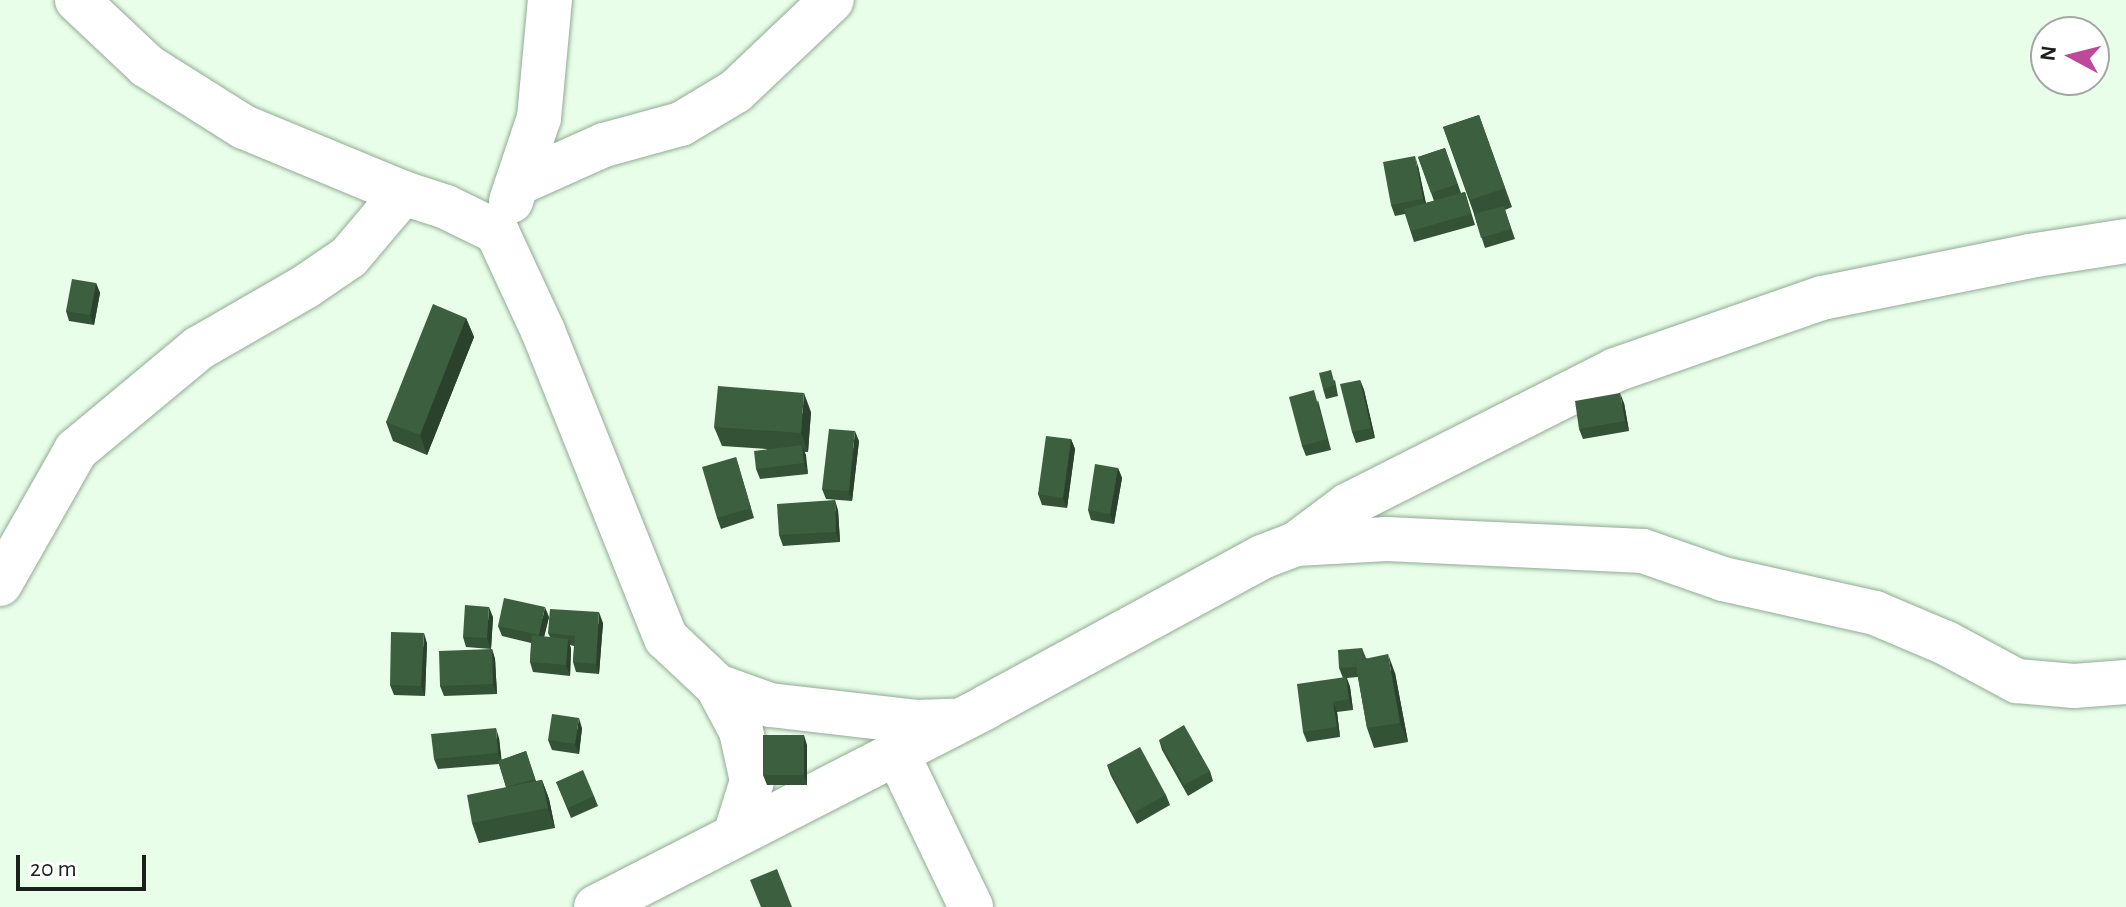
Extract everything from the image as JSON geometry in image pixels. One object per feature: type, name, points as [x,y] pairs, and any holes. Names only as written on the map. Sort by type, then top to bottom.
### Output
[{"type":"street","points":[[77,0],[147,66],[244,127],[403,193],[446,207],[497,232],[543,331],[666,638],[717,686],[741,731],[752,781],[736,832]]},
{"type":"street","points":[[497,232],[519,183],[539,118],[550,0]]},
{"type":"street","points":[[519,183],[604,145],[681,124],[736,91],[832,0]]},
{"type":"street","points":[[0,584],[76,450],[199,348],[305,287],[349,257],[403,193]]},
{"type":"street","points":[[596,907],[1262,557],[1296,544],[1348,505],[1615,370],[1822,298],[2030,256],[2126,241]]},
{"type":"street","points":[[1296,544],[1387,539],[1643,551],[1723,579],[1875,613],[1946,643],[2017,681],[2074,686],[2126,682]]},
{"type":"street","points":[[717,686],[770,705],[916,722],[954,721]]},
{"type":"street","points":[[896,751],[971,907]]},
{"type":"building","points":[[1479,115],[1505,188],[1470,200],[1443,127]]},
{"type":"building","points":[[1445,148],[1457,184],[1431,193],[1418,157]]},
{"type":"building","points":[[1415,156],[1423,199],[1391,205],[1383,162]]},
{"type":"building","points":[[1465,192],[1471,214],[1411,231],[1404,209]]},
{"type":"building","points":[[1504,206],[1511,229],[1481,238],[1474,214]]},
{"type":"building","points":[[72,279],[96,283],[90,315],[66,311]]},
{"type":"building","points":[[433,304],[466,318],[420,435],[386,422]]},
{"type":"building","points":[[1331,370],[1335,385],[1323,389],[1319,373]]},
{"type":"building","points":[[1360,380],[1371,428],[1352,432],[1340,384]]},
{"type":"building","points":[[718,386],[804,393],[801,433],[714,427]]},
{"type":"building","points":[[1314,390],[1327,439],[1302,446],[1289,397]]},
{"type":"building","points":[[1620,393],[1625,421],[1579,429],[1575,401]]},
{"type":"building","points":[[829,429],[855,431],[849,491],[822,489]]},
{"type":"building","points":[[1046,436],[1071,439],[1063,498],[1038,494]]},
{"type":"building","points":[[802,445],[804,463],[756,469],[754,451]]},
{"type":"building","points":[[736,457],[751,508],[717,518],[702,467]]},
{"type":"building","points":[[1095,464],[1118,468],[1110,514],[1088,510]]},
{"type":"building","points":[[835,500],[836,532],[779,535],[777,504]]},
{"type":"building","points":[[504,598],[545,607],[539,635],[498,626]]},
{"type":"building","points":[[465,605],[489,607],[487,638],[463,637]]},
{"type":"building","points":[[550,609],[599,612],[596,664],[573,662],[575,636],[548,633]]},
{"type":"building","points":[[391,632],[424,633],[421,686],[390,685]]},
{"type":"building","points":[[532,635],[568,639],[566,665],[530,662]]},
{"type":"building","points":[[1362,648],[1363,659],[1355,661],[1356,667],[1339,668],[1338,650]]},
{"type":"building","points":[[492,649],[493,684],[440,686],[439,651]]},
{"type":"building","points":[[1388,654],[1400,723],[1367,728],[1355,661]]},
{"type":"building","points":[[1346,677],[1349,699],[1333,702],[1337,727],[1303,732],[1297,684]]},
{"type":"building","points":[[552,714],[579,718],[575,744],[548,740]]},
{"type":"building","points":[[1184,725],[1210,771],[1184,785],[1159,740]]},
{"type":"building","points":[[496,728],[498,753],[434,759],[431,734]]},
{"type":"building","points":[[763,735],[804,735],[804,775],[763,775]]},
{"type":"building","points":[[1140,747],[1166,795],[1133,813],[1107,765]]},
{"type":"building","points":[[526,751],[535,779],[506,787],[498,761]]},
{"type":"building","points":[[583,770],[594,796],[568,808],[556,782]]},
{"type":"building","points":[[542,780],[548,808],[472,823],[467,795]]},
{"type":"building","points":[[777,869],[792,907],[761,907],[750,880]]}]
